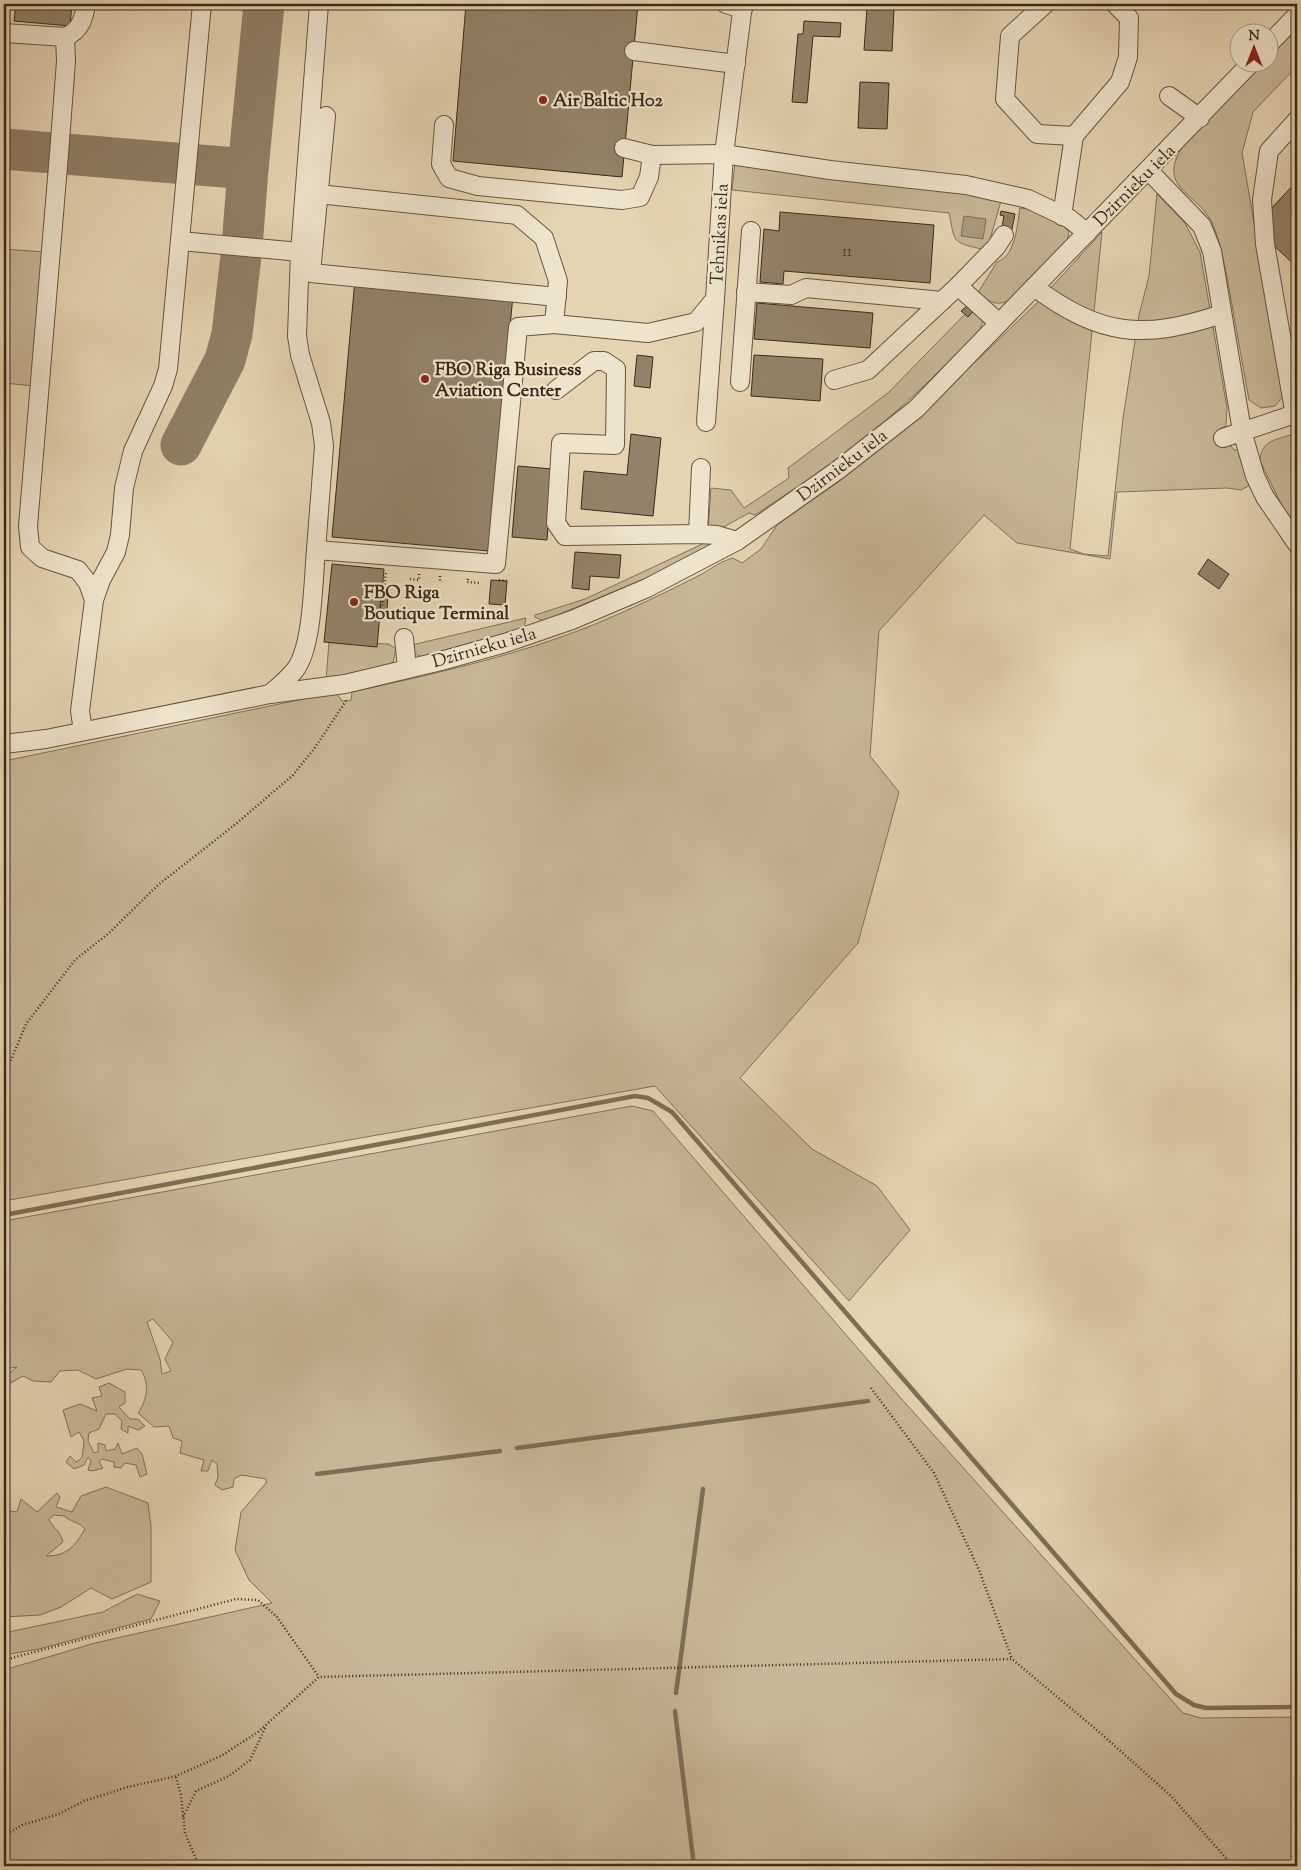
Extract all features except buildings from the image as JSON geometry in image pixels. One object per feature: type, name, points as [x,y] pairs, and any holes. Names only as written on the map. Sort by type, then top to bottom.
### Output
[{"type":"street","points":[[4,33],[65,37],[75,34],[81,24],[86,4]]},
{"type":"street","points":[[83,731],[80,712],[94,600],[101,580],[116,552],[127,470],[135,446],[163,386],[168,369],[202,4]]},
{"type":"street","points":[[270,694],[295,670],[302,658],[307,642],[324,446],[321,423],[300,355],[297,336],[300,252],[319,4]]},
{"type":"street","points":[[726,4],[743,6]]},
{"type":"street","points":[[1045,4],[1010,36],[1005,99],[1037,134],[1074,136]]},
{"type":"street","points":[[1062,216],[1074,136],[1120,82],[1128,57],[1128,18],[1115,4]]},
{"type":"street","name":"Tehnikas iela","points":[[316,550],[496,564],[518,326],[554,324],[648,333],[696,322],[715,299],[724,154],[743,6]]},
{"type":"street","points":[[1278,35],[1297,15]]},
{"type":"street","points":[[65,37],[66,61],[60,145],[28,526],[30,547],[42,558],[78,570],[95,567],[116,552]]},
{"type":"street","points":[[634,51],[736,64]]},
{"type":"street","name":"Dzirnieku iela","points":[[4,744],[24,743],[270,694],[318,688],[345,692],[407,669],[505,643],[572,620],[646,588],[737,541],[838,470],[916,409],[1149,171],[1243,72]]},
{"type":"street","points":[[1169,96],[1200,118]]},
{"type":"street","points":[[326,116],[311,273],[557,296]]},
{"type":"street","points":[[1223,438],[1293,417],[1294,410],[1265,244],[1262,200],[1269,150],[1297,120]]},
{"type":"street","points":[[444,125],[441,164],[449,178],[478,186],[622,200],[640,197],[649,177],[652,155]]},
{"type":"street","points":[[624,148],[652,155],[724,154],[830,170],[966,186],[1028,199],[1062,216],[1087,233]]},
{"type":"street","points":[[1149,171],[1202,226],[1212,251],[1242,431],[1255,476],[1265,497],[1297,544]]},
{"type":"street","points":[[318,194],[517,215],[544,238],[558,281],[554,324]]},
{"type":"street","points":[[740,382],[751,230]]},
{"type":"street","points":[[834,380],[868,370],[958,286],[996,247],[1004,236]]},
{"type":"street","points":[[180,241],[300,252]]},
{"type":"street","points":[[958,286],[999,323]]},
{"type":"street","points":[[746,292],[791,295],[806,288],[942,301]]},
{"type":"street","points":[[1034,288],[1078,316],[1127,331],[1164,330],[1222,314]]},
{"type":"street","points":[[706,422],[715,299]]},
{"type":"street","points":[[556,390],[594,361],[604,361],[616,369],[615,445],[561,443],[556,522],[565,536],[698,534],[717,535],[737,541]]},
{"type":"street","points":[[698,534],[701,468]]},
{"type":"street","points":[[78,570],[88,583],[94,600]]},
{"type":"street","points":[[404,638],[407,669]]},
{"type":"path","points":[[380,607],[382,607],[386,570],[394,570]]},
{"type":"path","points":[[410,572],[426,573]]},
{"type":"path","points":[[410,579],[419,580],[420,573]]},
{"type":"path","points":[[433,574],[449,576]]},
{"type":"path","points":[[440,575],[440,581],[442,582]]},
{"type":"path","points":[[479,583],[467,582],[468,577],[482,578]]},
{"type":"path","points":[[499,580],[508,581]]},
{"type":"path","points":[[4,1078],[26,1024],[75,960],[109,932],[158,885],[230,829],[293,775],[314,749],[345,692]]},
{"type":"path","points":[[871,1388],[934,1473],[979,1570],[1012,1659],[1098,1731],[1170,1795],[1233,1866]]},
{"type":"path","points":[[4,1660],[236,1599],[258,1600],[277,1618],[319,1677]]},
{"type":"path","points":[[4,1836],[22,1825],[59,1814],[84,1801],[128,1787],[176,1776],[221,1756],[267,1725],[319,1677],[1012,1659]]},
{"type":"path","points":[[183,1816],[196,1791],[229,1776],[250,1760],[267,1725]]},
{"type":"path","points":[[176,1776],[185,1833],[199,1866]]},
{"type":"shaded area","points":[[1297,28],[1297,66],[1253,112],[1242,153],[1284,395],[1275,406],[1261,408],[1249,400],[1226,271],[1213,225],[1207,214],[1182,190],[1174,173],[1175,161],[1182,147],[1254,72],[1278,72],[1278,48]]},
{"type":"shaded area","points":[[735,163],[977,194],[1001,201],[989,243],[981,249],[959,242],[956,239],[952,230],[949,213],[732,190]]},
{"type":"shaded area","points":[[1157,194],[1185,223],[1200,252],[1227,408],[1226,426],[1221,428],[1225,447],[1230,445],[1234,450],[1238,450],[1250,485],[1241,490],[1227,488],[1117,492],[1110,559],[1017,543],[984,515],[879,631],[870,756],[899,792],[858,943],[740,1078],[812,1149],[877,1186],[910,1230],[849,1301],[655,1086],[4,1201],[4,816],[9,760],[318,696],[337,694],[342,701],[351,700],[352,692],[474,663],[564,636],[647,601],[724,561],[733,558],[742,563],[761,549],[777,525],[841,480],[914,420],[1036,304],[1102,232],[1070,549],[1084,554],[1108,556],[1123,418],[1139,315],[1149,276]]},
{"type":"shaded area","points":[[1020,208],[1034,210],[1059,222],[1069,232],[1067,241],[1010,300],[995,303],[981,296],[979,291],[997,262],[1003,259],[1012,247]]},
{"type":"shaded area","points":[[964,216],[986,219],[983,239],[961,236]]},
{"type":"shaded area","points":[[4,249],[44,252],[34,386],[4,383]]},
{"type":"shaded area","points":[[974,310],[983,320],[980,330],[926,384],[883,423],[827,466],[755,515],[749,513],[718,530],[708,531],[711,488],[731,490],[744,508],[789,478],[788,468],[888,393],[965,314],[968,317]]},
{"type":"shaded area","points":[[1294,434],[1297,449],[1297,526],[1288,518],[1260,461],[1261,454],[1266,445],[1276,439]]},
{"type":"shaded area","points":[[711,540],[707,548],[644,579],[543,621],[535,617],[535,615],[585,599]]},
{"type":"shaded area","points":[[526,618],[524,628],[421,657],[413,652],[412,645]]},
{"type":"shaded area","points":[[329,642],[389,644],[396,649],[393,662],[389,665],[326,681]]},
{"type":"shaded area","points":[[632,1106],[653,1111],[898,1395],[1183,1713],[1201,1718],[1297,1717],[1297,1866],[4,1866],[4,1670],[95,1643],[272,1603],[249,1580],[235,1550],[241,1512],[266,1483],[266,1479],[241,1475],[234,1479],[233,1487],[222,1490],[215,1485],[218,1477],[217,1464],[212,1460],[208,1471],[201,1471],[204,1460],[180,1453],[182,1441],[173,1438],[169,1426],[154,1427],[138,1413],[144,1403],[146,1392],[146,1381],[141,1370],[127,1369],[96,1379],[78,1370],[60,1371],[51,1382],[33,1381],[23,1376],[9,1384],[4,1378],[17,1367],[4,1369],[4,1221]],"holes":[[[153,1319],[173,1342],[165,1359],[171,1371],[162,1374],[160,1359],[147,1322]]]},
{"type":"shaded area","points":[[109,1383],[125,1392],[125,1403],[119,1407],[130,1419],[138,1419],[145,1426],[138,1430],[128,1426],[128,1433],[121,1429],[122,1421],[115,1414],[106,1414],[99,1429],[89,1433],[88,1441],[94,1453],[98,1452],[98,1443],[105,1445],[106,1451],[115,1449],[118,1443],[122,1454],[137,1448],[142,1454],[147,1474],[140,1477],[136,1465],[125,1463],[121,1468],[114,1467],[114,1462],[102,1459],[99,1462],[103,1468],[93,1471],[88,1470],[91,1461],[88,1457],[84,1465],[74,1469],[66,1462],[70,1456],[76,1462],[82,1458],[84,1441],[79,1432],[71,1437],[63,1410],[80,1404],[97,1411],[92,1398],[102,1396],[99,1387]]},
{"type":"shaded area","points":[[106,1487],[148,1503],[151,1526],[151,1582],[112,1599],[91,1588],[61,1607],[40,1615],[4,1617],[5,1510],[17,1512],[21,1499],[37,1512],[57,1493],[60,1497],[56,1507],[72,1512],[81,1496]],"holes":[[[54,1515],[64,1516],[85,1529],[70,1549],[60,1554],[46,1556],[63,1542],[49,1519]]]},
{"type":"shaded area","points":[[137,1594],[160,1601],[151,1619],[39,1649],[4,1655],[4,1633],[103,1612]]},
{"type":"waterway","points":[[4,1215],[635,1096],[648,1098],[672,1112],[1176,1694],[1194,1705],[1206,1708],[1297,1707]]},
{"type":"waterway","points":[[517,1448],[868,1401]]},
{"type":"waterway","points":[[317,1474],[500,1451]]},
{"type":"waterway","points":[[676,1693],[703,1489]]},
{"type":"waterway","points":[[675,1711],[694,1866]]},
{"type":"taxiway","points":[[181,445],[225,360],[232,334],[242,247],[264,4]]},
{"type":"taxiway","points":[[4,149],[248,169]]},
{"type":"place","name":"Air Baltic H02","points":[[543,100]]},
{"type":"place","name":"FBO Riga Business Aviation Center","points":[[425,379]]},
{"type":"place","name":"FBO Riga Boutique Terminal","points":[[354,602]]}]
